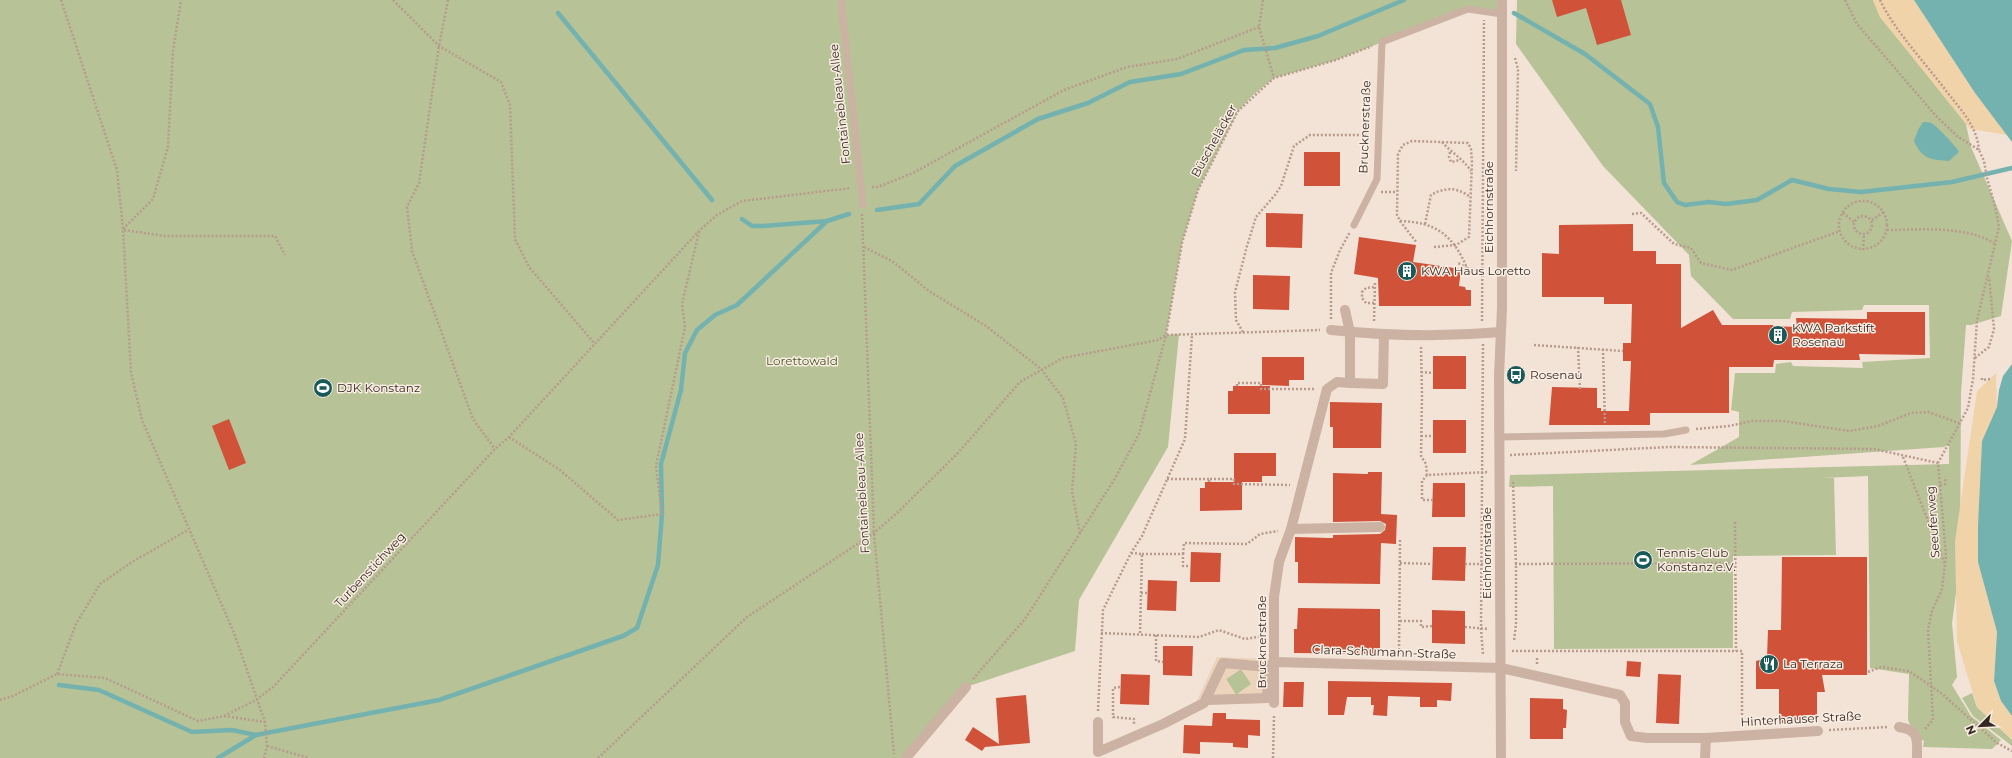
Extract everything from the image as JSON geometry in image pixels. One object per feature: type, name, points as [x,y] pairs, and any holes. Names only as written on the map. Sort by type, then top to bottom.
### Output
[{"type":"street","name":"Eichhornstraße","points":[[1501,758],[1499,376],[1501,332],[1502,0]]},
{"type":"street","points":[[1345,310],[1350,332],[1350,383]]},
{"type":"street","points":[[1331,330],[1420,336],[1501,332]]},
{"type":"street","points":[[1326,389],[1337,382],[1383,384],[1379,334]]},
{"type":"street","name":"Brucknerstraße","points":[[1274,703],[1271,664],[1274,597],[1278,569],[1291,529],[1326,389]]},
{"type":"street","points":[[1291,529],[1380,527]]},
{"type":"street","name":"Clara-Schumann-Straße","points":[[1206,700],[1223,663],[1501,668]]},
{"type":"street","points":[[1098,722],[1098,752],[1163,724],[1206,700],[1267,698],[1271,664]]},
{"type":"street","name":"Hinterhauser Straße","points":[[1501,668],[1620,695],[1625,703],[1626,722],[1630,736],[1647,738],[1706,738],[1818,731]]},
{"type":"street","points":[[906,758],[966,687]]},
{"type":"street","points":[[1899,726],[1909,728],[1914,733],[1917,739],[1918,758]]},
{"type":"street","points":[[1706,738],[1706,758]]},
{"type":"lane","name":"Fontainebleau-Allee","points":[[841,0],[863,205]]},
{"type":"lane","points":[[1382,42],[1468,9],[1502,14]]},
{"type":"lane","name":"Brucknerstraße","points":[[1354,225],[1377,179],[1382,42]]},
{"type":"lane","points":[[1499,437],[1664,434],[1686,430]]},
{"type":"path","points":[[61,0],[117,170],[123,230],[131,372],[142,420],[188,530],[234,633],[256,700],[265,722],[267,746],[264,758]]},
{"type":"path","points":[[123,230],[153,199],[168,147],[173,51],[181,0]]},
{"type":"path","points":[[393,0],[439,46],[500,82],[510,105],[516,240],[529,267],[595,344]]},
{"type":"path","points":[[448,0],[439,46],[419,183],[408,208],[412,251],[472,419],[495,449]]},
{"type":"path","points":[[1263,0],[1259,27],[1274,78]]},
{"type":"path","points":[[1845,0],[1858,24],[1936,116],[1957,136],[1979,150]]},
{"type":"path","points":[[1511,463],[1511,455],[1669,447],[1874,449],[1903,457],[1938,463],[1968,408],[1973,379],[1977,320],[1989,274],[1998,227],[1998,216],[1987,178],[1986,169],[1979,150],[1978,136],[1970,120],[1908,41],[1880,0]]},
{"type":"path","points":[[1483,309],[1484,11]]},
{"type":"path","name":"Turbenstichweg","points":[[224,716],[256,700],[273,687],[495,449],[509,437],[699,231],[717,215],[742,201],[860,187],[878,187],[913,173],[1064,90],[1127,67],[1177,59],[1259,27]]},
{"type":"path","name":"Büscheläcker","points":[[966,687],[1025,618],[1080,535],[1114,480],[1139,434],[1166,335],[1182,243],[1198,190],[1238,111],[1274,78],[1336,60],[1382,42]]},
{"type":"path","points":[[1244,332],[1236,320],[1235,292],[1246,246],[1256,217],[1281,186],[1294,146],[1310,135],[1378,136]]},
{"type":"path","points":[[1417,243],[1397,215],[1398,154],[1403,145],[1412,141],[1468,143],[1471,149],[1472,172],[1469,237],[1456,245],[1434,247]]},
{"type":"path","points":[[1442,142],[1450,152],[1461,160],[1465,161],[1472,172]]},
{"type":"path","points":[[1450,152],[1449,157],[1451,162],[1461,160]]},
{"type":"path","points":[[1425,224],[1431,195],[1441,190],[1452,188],[1463,192],[1470,197]]},
{"type":"path","points":[[1862,201],[1874,204],[1884,212],[1887,230],[1882,242],[1871,249],[1863,250],[1857,249],[1847,243],[1840,231],[1839,221],[1843,213],[1854,203],[1862,201]]},
{"type":"path","points":[[1872,220],[1884,212]]},
{"type":"path","points":[[1632,214],[1641,213],[1674,244],[1691,248],[1701,263],[1732,270],[1840,231]]},
{"type":"path","points":[[1843,213],[1854,222],[1856,231],[1864,234]]},
{"type":"path","points":[[1854,222],[1862,215],[1870,217],[1873,225],[1871,230],[1864,234]]},
{"type":"path","points":[[1400,221],[1431,225],[1445,234],[1456,245],[1467,268]]},
{"type":"path","points":[[598,758],[747,617],[874,533],[898,512],[957,454],[1020,382],[1041,369],[1063,358],[1158,340],[1166,335],[1331,330],[1331,273],[1340,250],[1354,225]]},
{"type":"path","name":"Fontainebleau-Allee","points":[[862,226],[874,533],[894,758]]},
{"type":"path","points":[[123,230],[165,236],[275,236],[285,255]]},
{"type":"path","points":[[1887,230],[1956,230],[1986,238],[1994,243]]},
{"type":"path","points":[[509,437],[560,470],[618,520],[662,514],[656,466],[685,327],[682,304],[699,231]]},
{"type":"path","points":[[1863,250],[1864,234]]},
{"type":"path","points":[[864,247],[892,261],[929,290],[986,326],[1041,369],[1063,398],[1076,444],[1072,491],[1080,535]]},
{"type":"path","points":[[1458,264],[1467,268],[1483,271]]},
{"type":"path","points":[[1975,358],[1989,347],[1994,330],[1989,274]]},
{"type":"path","points":[[1375,283],[1374,303],[1379,334]]},
{"type":"path","points":[[1374,303],[1366,303],[1362,298],[1362,292],[1366,288],[1375,287]]},
{"type":"path","points":[[1483,333],[1480,629],[1482,654],[1501,668],[1512,651],[1516,624],[1516,564],[1513,478]]},
{"type":"path","points":[[1098,722],[1103,610],[1131,553],[1142,536],[1185,439],[1192,335]]},
{"type":"path","points":[[1420,336],[1421,456],[1426,464],[1427,475],[1422,481],[1422,500],[1433,500]]},
{"type":"path","points":[[1534,345],[1623,351]]},
{"type":"path","points":[[1578,347],[1580,391]]},
{"type":"path","points":[[1603,349],[1605,428]]},
{"type":"path","points":[[1421,372],[1433,372]]},
{"type":"path","points":[[1982,378],[1982,380],[1991,379]]},
{"type":"path","points":[[1237,386],[1238,383],[1261,383],[1261,389],[1272,387],[1326,389]]},
{"type":"path","points":[[1686,430],[1729,426],[1752,421],[1783,421],[1849,432],[1878,426],[1911,413],[1928,412],[1959,423]]},
{"type":"path","points":[[1421,436],[1433,436]]},
{"type":"path","points":[[1903,457],[1945,565]]},
{"type":"path","name":"Seeuferweg","points":[[1917,739],[1933,720],[1928,630],[1932,611],[1942,589],[1946,556],[1938,463]]},
{"type":"path","points":[[1427,475],[1500,471]]},
{"type":"path","points":[[1939,476],[1947,477],[1945,484],[1940,485]]},
{"type":"path","points":[[1167,479],[1209,481],[1234,479],[1234,484],[1302,485]]},
{"type":"path","points":[[1735,522],[1736,651]]},
{"type":"path","points":[[1190,566],[1183,566],[1184,543],[1247,544],[1260,534],[1291,529]]},
{"type":"path","points":[[57,674],[76,624],[100,584],[132,562],[188,530]]},
{"type":"path","points":[[1399,666],[1400,540]]},
{"type":"path","points":[[1131,553],[1183,554]]},
{"type":"path","points":[[1140,634],[1142,554]]},
{"type":"path","points":[[1466,564],[1736,563]]},
{"type":"path","points":[[1400,564],[1432,564]]},
{"type":"path","points":[[1141,593],[1148,594]]},
{"type":"path","points":[[1400,621],[1421,621],[1421,627],[1432,626]]},
{"type":"path","points":[[1465,627],[1500,629]]},
{"type":"path","points":[[1101,633],[1156,634],[1198,637],[1219,630],[1245,639],[1273,635]]},
{"type":"path","points":[[1156,634],[1156,661],[1163,662]]},
{"type":"path","points":[[1512,651],[1742,651],[1742,735]]},
{"type":"path","points":[[1868,672],[1881,667],[1910,670],[1931,686],[1997,743],[2012,751]]},
{"type":"path","points":[[0,700],[13,696],[57,674],[105,678],[198,721],[224,716],[265,722]]},
{"type":"path","points":[[1120,687],[1113,688],[1113,717],[1134,719],[1134,736]]},
{"type":"path","name":"Brucknerstraße","points":[[1273,758],[1274,703]]},
{"type":"path","name":"Hinterhauser Straße","points":[[1818,731],[1899,726]]},
{"type":"path","points":[[267,746],[309,758]]},
{"type":"green space","name":"Lorettowald","points":[[0,0],[1502,0],[1502,14],[1468,9],[1336,60],[1274,78],[1253,95],[1238,111],[1198,190],[1182,243],[1166,335],[1179,334],[1168,447],[1079,600],[1075,651],[966,687],[906,758],[0,758]]},
{"type":"green space","points":[[1517,0],[1873,0],[1880,17],[1965,120],[1971,147],[2012,241],[2001,316],[1971,325],[1966,325],[1961,393],[1960,563],[1952,623],[1957,677],[1952,685],[1971,716],[2001,740],[1992,749],[1923,747],[1924,740],[1918,742],[1908,720],[1909,674],[1870,668],[1868,476],[1821,478],[1834,478],[1836,555],[1733,556],[1733,648],[1554,649],[1553,486],[1509,487],[1510,475],[1949,464],[1949,444],[1944,447],[1690,465],[1739,437],[1739,412],[1731,410],[1735,373],[1775,373],[1776,364],[1791,362],[1793,366],[1863,368],[1862,362],[1930,358],[1929,305],[1864,305],[1862,310],[1792,312],[1790,319],[1733,319],[1691,276],[1689,255],[1603,166],[1516,44]]},
{"type":"green space","points":[[1241,669],[1252,684],[1236,695],[1226,679]]},
{"type":"green space","points":[[1972,693],[1977,707],[2012,740],[2012,746],[1973,716],[1962,698]]},
{"type":"sand","points":[[1873,0],[1914,0],[1975,93],[2007,135],[1970,129],[1880,17]]},
{"type":"sand","points":[[1996,373],[1997,407],[1982,441],[1978,562],[1997,632],[1994,681],[2001,701],[2012,716],[2012,740],[1977,707],[1957,641],[1955,541],[1977,391]]},
{"type":"shaded area","points":[[1217,657],[1274,659],[1274,703],[1195,705]],"holes":[[[1241,669],[1251,684],[1236,695],[1226,679]]]},
{"type":"water","points":[[1914,0],[2012,0],[2012,142],[1975,93]]},
{"type":"water","points":[[1923,122],[1933,124],[1951,141],[1959,152],[1949,161],[1932,159],[1920,152],[1914,141]]},
{"type":"water","points":[[2012,364],[2012,716],[2001,701],[1994,681],[1997,632],[1978,562],[1978,526],[1982,441],[1997,407],[1999,390],[2003,376]]},
{"type":"building","points":[[1552,0],[1621,0],[1631,35],[1597,45],[1586,8],[1557,17]]},
{"type":"building","points":[[1304,152],[1340,152],[1340,186],[1304,186]]},
{"type":"building","points":[[1266,213],[1303,214],[1302,248],[1266,247]]},
{"type":"building","name":"KWA Parkstift Rosenau","points":[[1633,224],[1633,251],[1656,251],[1656,264],[1681,264],[1681,328],[1713,310],[1722,325],[1773,325],[1797,327],[1796,318],[1867,319],[1867,312],[1925,312],[1925,355],[1859,354],[1860,360],[1774,360],[1773,367],[1729,367],[1729,413],[1650,413],[1650,425],[1549,425],[1552,387],[1597,388],[1597,408],[1601,408],[1601,411],[1629,411],[1631,361],[1623,361],[1623,343],[1631,343],[1632,304],[1604,304],[1604,297],[1542,297],[1542,253],[1559,254],[1559,225]]},
{"type":"building","name":"KWA Haus Loretto","points":[[1359,237],[1416,245],[1413,262],[1461,269],[1459,286],[1465,287],[1466,290],[1471,290],[1471,306],[1379,306],[1378,278],[1354,274]]},
{"type":"building","points":[[1253,275],[1290,276],[1289,310],[1253,309]]},
{"type":"building","points":[[1433,356],[1466,356],[1466,389],[1433,389]]},
{"type":"building","points":[[1262,357],[1304,357],[1304,380],[1289,380],[1289,386],[1262,385]]},
{"type":"building","points":[[1233,386],[1270,386],[1270,414],[1228,414],[1228,391],[1233,391]]},
{"type":"building","points":[[1330,402],[1382,403],[1381,448],[1333,448],[1333,427],[1330,427]]},
{"type":"building","points":[[229,419],[246,463],[229,470],[212,426]]},
{"type":"building","points":[[1433,420],[1466,420],[1466,453],[1433,453]]},
{"type":"building","points":[[1234,453],[1276,453],[1276,476],[1262,476],[1262,482],[1242,482],[1242,510],[1200,511],[1200,488],[1205,488],[1205,482],[1234,482]]},
{"type":"building","points":[[1368,472],[1382,472],[1381,514],[1397,515],[1396,544],[1381,543],[1380,584],[1298,583],[1298,562],[1295,562],[1295,537],[1333,538],[1333,535],[1380,534],[1385,530],[1386,524],[1380,521],[1333,522],[1333,473],[1368,474]]},
{"type":"building","points":[[1433,483],[1465,483],[1465,517],[1432,517]]},
{"type":"building","points":[[1433,547],[1466,547],[1465,581],[1432,580]]},
{"type":"building","points":[[1191,552],[1221,553],[1220,582],[1190,582]]},
{"type":"building","points":[[1782,557],[1867,557],[1867,675],[1822,675],[1825,692],[1817,692],[1817,715],[1806,715],[1806,720],[1791,720],[1791,723],[1779,723],[1779,689],[1756,689],[1756,661],[1767,658],[1768,630],[1781,630]]},
{"type":"building","points":[[1148,580],[1177,581],[1176,611],[1147,610]]},
{"type":"building","points":[[1298,608],[1380,609],[1380,654],[1294,653],[1294,629],[1297,629]]},
{"type":"building","points":[[1432,610],[1465,611],[1465,644],[1432,643]]},
{"type":"building","points":[[1163,646],[1193,646],[1192,676],[1163,675]]},
{"type":"building","points":[[1627,661],[1641,662],[1640,677],[1626,676]]},
{"type":"building","points":[[1121,674],[1150,675],[1149,705],[1120,704]]},
{"type":"building","points":[[1658,674],[1681,675],[1679,724],[1656,723]]},
{"type":"building","points":[[1328,681],[1452,683],[1451,701],[1437,700],[1437,707],[1420,707],[1420,697],[1388,696],[1387,716],[1373,715],[1374,705],[1371,705],[1371,697],[1347,697],[1344,715],[1328,715]]},
{"type":"building","points":[[1284,682],[1304,682],[1303,707],[1283,707]]},
{"type":"building","points":[[1026,695],[1030,743],[985,747],[982,751],[965,740],[973,727],[999,744],[996,698]]},
{"type":"building","points":[[1530,698],[1563,699],[1563,709],[1567,710],[1566,728],[1563,728],[1563,739],[1530,739]]},
{"type":"building","points":[[1213,713],[1226,713],[1226,719],[1260,720],[1260,736],[1248,735],[1248,748],[1233,747],[1233,743],[1200,742],[1200,754],[1183,753],[1184,725],[1212,726]]},
{"type":"waterway","points":[[877,210],[919,204],[955,166],[1038,119],[1088,103],[1130,82],[1181,74],[1244,50],[1275,48],[1318,36],[1404,0]]},
{"type":"waterway","points":[[558,13],[712,200]]},
{"type":"waterway","points":[[1514,13],[1585,54],[1650,104],[1658,127],[1664,183],[1677,202],[1685,205],[1709,202],[1726,204],[1757,200],[1792,180],[1829,189],[1861,192],[1952,182],[2012,168]]},
{"type":"waterway","points":[[742,219],[752,226],[763,226],[827,221],[849,214]]},
{"type":"waterway","points":[[59,685],[99,690],[192,732],[232,730],[256,735],[439,700],[623,636],[637,628],[658,565],[662,514],[661,464],[681,390],[685,353],[697,330],[715,315],[737,305],[827,221]]},
{"type":"waterway","points":[[218,758],[256,735]]},
{"type":"place","name":"KWA Haus Loretto","points":[[1407,271]]},
{"type":"place","name":"KWA Parkstift Rosenau","points":[[1778,335]]},
{"type":"place","name":"Rosenau","points":[[1516,375]]},
{"type":"place","name":"DJK Konstanz","points":[[323,388]]},
{"type":"place","name":"Tennis-Club Konstanz e.V.","points":[[1643,560]]},
{"type":"place","name":"La Terraza","points":[[1769,664]]}]
